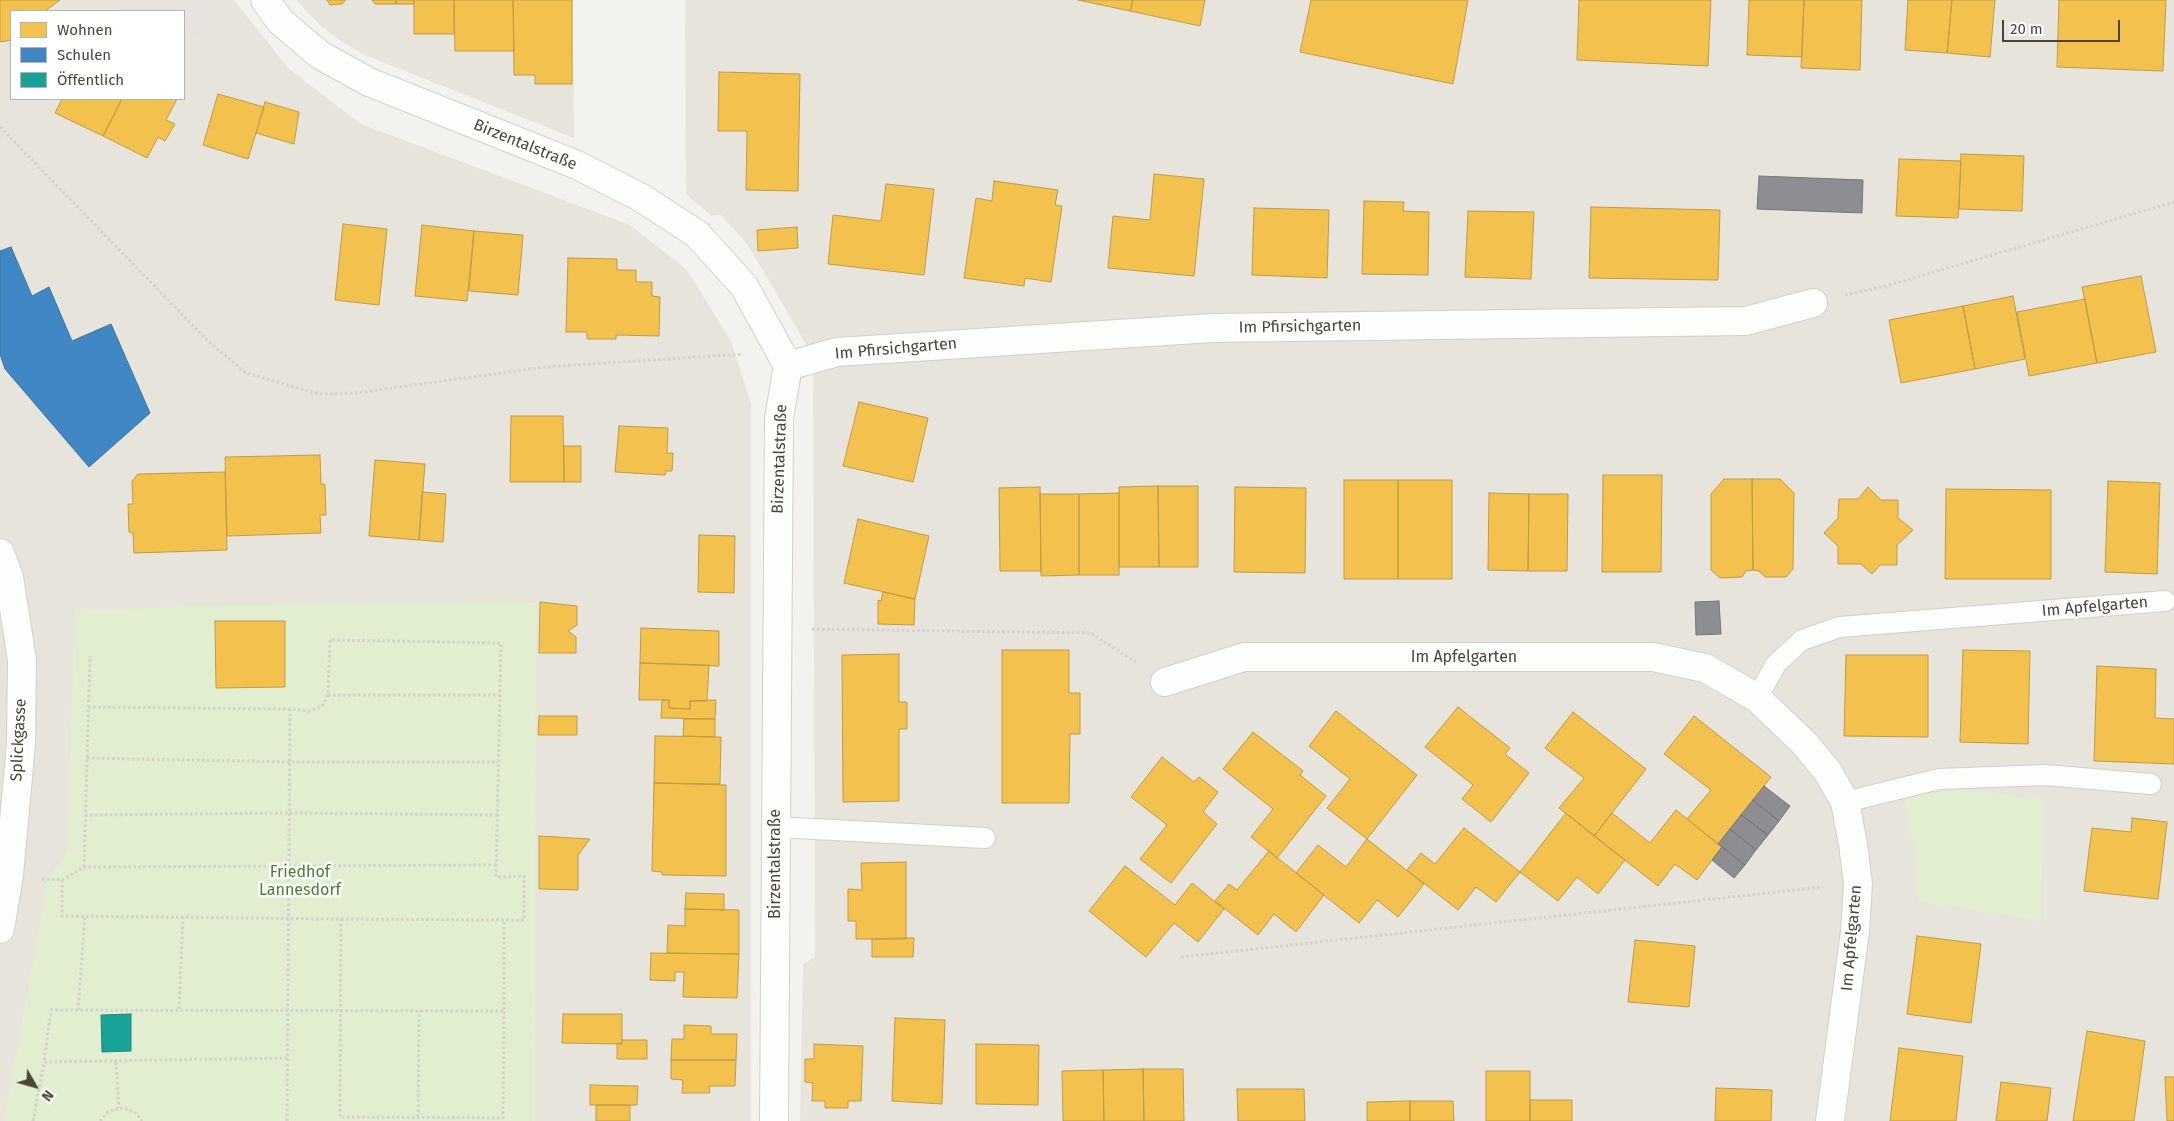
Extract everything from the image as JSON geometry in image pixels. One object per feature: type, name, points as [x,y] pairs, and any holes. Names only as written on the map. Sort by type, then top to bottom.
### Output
[{"type":"street","name":"Birzentalstraße","points":[[265,0],[280,21],[320,55],[369,82],[577,165],[640,197],[697,234],[744,286],[784,358],[779,418],[776,629],[774,1121]]},
{"type":"street","name":"Im Pfirsichgarten","points":[[784,358],[837,352],[1212,328],[1746,321],[1813,303]]},
{"type":"street","name":"Splickgasse","points":[[0,553],[9,577],[22,660],[21,744],[9,875],[0,929]]},
{"type":"street","name":"Im Apfelgarten","points":[[1165,682],[1244,657],[1652,657],[1705,668],[1757,698],[1805,744],[1828,772],[1845,802],[1858,884],[1855,931],[1830,1121]]},
{"type":"lane","name":"Im Apfelgarten","points":[[1757,698],[1776,664],[1802,640],[1840,627],[2166,602]]},
{"type":"lane","points":[[1845,802],[1939,779],[2045,775],[2151,784]]},
{"type":"lane","points":[[776,827],[985,838]]},
{"type":"path","points":[[0,127],[208,341],[246,373],[319,394],[356,393],[545,367],[731,355],[784,358]]},
{"type":"path","points":[[1813,303],[1886,286],[2174,202]]},
{"type":"path","points":[[776,629],[1091,633],[1165,682]]},
{"type":"path","points":[[62,880],[62,916],[524,920],[524,876],[496,877],[500,643],[330,640],[328,695],[322,706],[309,711],[290,709],[88,707]]},
{"type":"path","points":[[84,867],[90,656]]},
{"type":"path","points":[[328,695],[499,696]]},
{"type":"path","points":[[287,1121],[290,709]]},
{"type":"path","points":[[87,758],[290,762],[497,762]]},
{"type":"path","points":[[85,815],[290,813],[498,815]]},
{"type":"path","points":[[9,875],[62,880],[84,867],[497,866]]},
{"type":"path","points":[[1181,957],[1858,884]]},
{"type":"path","points":[[78,1010],[85,916]]},
{"type":"path","points":[[179,1009],[183,917]]},
{"type":"path","points":[[342,919],[340,1117],[418,1118],[503,1118],[504,920]]},
{"type":"path","points":[[33,1121],[51,1010],[287,1009],[504,1011]]},
{"type":"path","points":[[418,1118],[419,1010]]},
{"type":"path","points":[[44,1062],[287,1058]]},
{"type":"path","points":[[116,1062],[119,1108]]},
{"type":"path","points":[[100,1121],[108,1112],[119,1108],[128,1109],[142,1121]]},
{"type":"shaded area","points":[[0,0],[234,0],[289,69],[361,124],[630,225],[687,270],[731,341],[751,403],[751,1121],[0,1121]]},
{"type":"shaded area","points":[[114,0],[210,0],[201,37],[185,31],[185,10],[122,10],[111,7]]},
{"type":"shaded area","points":[[296,0],[573,0],[574,138],[367,56],[344,43],[322,27]]},
{"type":"shaded area","points":[[685,0],[2174,0],[2174,1121],[800,1121],[803,964],[815,957],[813,356],[748,245],[721,215],[712,216],[686,194]]},
{"type":"green space","name":"Friedhof Lannesdorf","points":[[536,603],[535,1121],[4,1121],[48,880],[67,851],[75,610],[307,604]]},
{"type":"green space","points":[[1959,789],[2043,800],[2041,921],[1918,901],[1915,850],[1903,798]]},
{"type":"building: Wohnen","points":[[0,0],[60,0],[46,10],[10,10],[10,40],[0,42]]},
{"type":"building: Wohnen","points":[[327,0],[346,0],[342,4],[330,5]]},
{"type":"building: Wohnen","points":[[372,0],[396,0],[396,4],[375,4]]},
{"type":"building: Wohnen","points":[[396,0],[414,0],[414,4],[396,4]]},
{"type":"building: Wohnen","points":[[414,0],[454,0],[454,34],[414,34]]},
{"type":"building: Wohnen","points":[[454,0],[513,0],[514,51],[455,51]]},
{"type":"building: Wohnen","points":[[513,0],[572,0],[572,84],[535,84],[535,75],[514,75]]},
{"type":"building: Wohnen","points":[[1078,0],[1133,0],[1130,11]]},
{"type":"building: Wohnen","points":[[1133,0],[1205,0],[1200,26],[1130,11]]},
{"type":"building: Wohnen","points":[[1311,0],[1468,0],[1453,84],[1300,52]]},
{"type":"building: Wohnen","points":[[1579,0],[1711,0],[1708,66],[1577,60]]},
{"type":"building: Wohnen","points":[[1749,0],[1804,0],[1802,57],[1747,55]]},
{"type":"building: Wohnen","points":[[1804,0],[1862,0],[1860,70],[1801,68]]},
{"type":"building: Wohnen","points":[[1908,0],[1952,0],[1947,53],[1905,50]]},
{"type":"building: Wohnen","points":[[1952,0],[1995,0],[1990,57],[1947,53]]},
{"type":"building: Wohnen","points":[[2059,0],[2166,0],[2163,71],[2057,67]]},
{"type":"building: Wohnen","points":[[719,72],[800,74],[798,191],[746,190],[747,131],[718,131]]},
{"type":"building: Wohnen","points":[[218,94],[264,107],[248,159],[203,145]]},
{"type":"building: Wohnen","points":[[62,100],[121,100],[103,136],[55,113]]},
{"type":"building: Wohnen","points":[[121,100],[176,100],[166,120],[175,124],[165,141],[158,137],[147,158],[103,136]]},
{"type":"building: Wohnen","points":[[265,102],[299,112],[294,144],[256,133]]},
{"type":"building: Wohnen","points":[[1961,154],[2024,156],[2022,211],[1959,209]]},
{"type":"building: Wohnen","points":[[1899,159],[1961,161],[1958,218],[1896,216]]},
{"type":"building: Wohnen","points":[[1154,174],[1204,179],[1194,276],[1108,268],[1113,216],[1150,220]]},
{"type":"building: Wohnen","points":[[994,181],[1058,190],[1055,205],[1062,206],[1051,282],[1025,278],[1024,286],[964,278],[976,198],[992,201]]},
{"type":"building: Wohnen","points":[[886,184],[934,189],[924,275],[828,264],[833,215],[881,221]]},
{"type":"building: Wohnen","points":[[1364,201],[1404,202],[1403,211],[1429,212],[1428,275],[1362,274]]},
{"type":"building: Wohnen","points":[[1591,207],[1720,210],[1718,280],[1589,278]]},
{"type":"building: Wohnen","points":[[1254,208],[1329,210],[1327,278],[1252,275]]},
{"type":"building: Wohnen","points":[[1468,211],[1534,212],[1531,279],[1465,277]]},
{"type":"building: Wohnen","points":[[343,224],[387,229],[379,305],[335,300]]},
{"type":"building: Wohnen","points":[[422,225],[474,231],[467,301],[415,296]]},
{"type":"building: Wohnen","points":[[797,227],[798,248],[758,251],[757,230]]},
{"type":"building: Wohnen","points":[[474,231],[523,235],[518,295],[469,291]]},
{"type":"building: Wohnen","points":[[568,258],[617,259],[617,270],[636,270],[636,282],[652,282],[652,296],[660,297],[659,336],[616,335],[616,339],[587,339],[587,332],[566,332]]},
{"type":"building: Wohnen","points":[[2141,276],[2156,352],[2097,363],[2082,287]]},
{"type":"building: Wohnen","points":[[2013,296],[2025,359],[1975,369],[1963,306]]},
{"type":"building: Wohnen","points":[[2085,299],[2097,363],[2029,376],[2017,312]]},
{"type":"building: Wohnen","points":[[1963,306],[1975,369],[1901,383],[1889,320]]},
{"type":"building: Wohnen","points":[[859,402],[928,418],[913,482],[843,466]]},
{"type":"building: Wohnen","points":[[511,416],[563,416],[564,482],[510,482]]},
{"type":"building: Wohnen","points":[[619,426],[668,428],[667,453],[673,453],[672,471],[666,471],[665,475],[615,472]]},
{"type":"building: Wohnen","points":[[564,446],[581,446],[581,482],[564,482]]},
{"type":"building: Wohnen","points":[[320,455],[321,484],[325,484],[326,515],[320,515],[321,533],[227,536],[225,457]]},
{"type":"building: Wohnen","points":[[375,460],[425,464],[419,540],[369,536]]},
{"type":"building: Wohnen","points":[[225,472],[227,550],[134,553],[133,533],[129,532],[128,504],[133,504],[132,481],[138,474]]},
{"type":"building: Wohnen","points":[[1603,475],[1662,475],[1661,572],[1602,572]]},
{"type":"building: Wohnen","points":[[1724,479],[1752,479],[1753,570],[1746,571],[1742,577],[1720,578],[1711,570],[1711,494]]},
{"type":"building: Wohnen","points":[[1752,479],[1780,479],[1794,493],[1793,569],[1786,577],[1765,577],[1759,571],[1753,570]]},
{"type":"building: Wohnen","points":[[1344,480],[1398,480],[1398,579],[1344,579]]},
{"type":"building: Wohnen","points":[[1398,480],[1452,480],[1452,579],[1398,579]]},
{"type":"building: Wohnen","points":[[2108,481],[2160,483],[2157,574],[2105,572]]},
{"type":"building: Wohnen","points":[[1158,486],[1198,486],[1198,567],[1159,567]]},
{"type":"building: Wohnen","points":[[1158,486],[1159,567],[1119,567],[1119,487]]},
{"type":"building: Wohnen","points":[[1040,487],[1041,571],[1000,571],[999,488]]},
{"type":"building: Wohnen","points":[[1235,487],[1306,488],[1305,573],[1234,572]]},
{"type":"building: Wohnen","points":[[1868,487],[1881,500],[1898,500],[1898,518],[1913,530],[1897,545],[1897,565],[1880,565],[1872,574],[1861,564],[1838,564],[1838,546],[1824,533],[1838,518],[1839,499],[1858,499]]},
{"type":"building: Wohnen","points":[[1946,489],[2051,490],[2051,579],[1945,579]]},
{"type":"building: Wohnen","points":[[422,492],[446,494],[443,542],[419,540]]},
{"type":"building: Wohnen","points":[[1119,493],[1119,575],[1079,575],[1079,494]]},
{"type":"building: Wohnen","points":[[1489,493],[1529,494],[1528,571],[1488,570]]},
{"type":"building: Wohnen","points":[[1040,494],[1079,494],[1079,575],[1041,576]]},
{"type":"building: Wohnen","points":[[1529,494],[1568,494],[1567,571],[1528,571]]},
{"type":"building: Wohnen","points":[[858,519],[929,536],[915,599],[844,583]]},
{"type":"building: Wohnen","points":[[699,535],[735,536],[734,593],[698,592]]},
{"type":"building: Wohnen","points":[[883,592],[915,599],[914,625],[878,624],[878,600],[881,601]]},
{"type":"building: Wohnen","points":[[540,602],[577,606],[577,625],[568,631],[576,637],[576,653],[539,653]]},
{"type":"building: Wohnen","points":[[215,621],[285,621],[285,687],[216,688]]},
{"type":"building: Wohnen","points":[[641,628],[719,631],[719,666],[640,663]]},
{"type":"building: Wohnen","points":[[1002,650],[1069,650],[1069,693],[1080,693],[1080,734],[1070,734],[1069,803],[1002,803]]},
{"type":"building: Wohnen","points":[[1963,650],[2030,651],[2028,744],[1960,742]]},
{"type":"building: Wohnen","points":[[899,654],[899,702],[907,702],[907,729],[899,729],[899,801],[843,802],[842,655]]},
{"type":"building: Wohnen","points":[[1846,655],[1928,655],[1928,737],[1844,736]]},
{"type":"building: Wohnen","points":[[640,663],[709,665],[707,701],[690,701],[690,709],[669,708],[669,700],[639,700]]},
{"type":"building: Wohnen","points":[[2097,666],[2156,669],[2155,718],[2174,719],[2174,764],[2094,761]]},
{"type":"building: Wohnen","points":[[662,700],[669,700],[669,708],[690,709],[690,701],[716,700],[715,719],[661,718]]},
{"type":"building: Wohnen","points":[[1458,707],[1510,748],[1505,754],[1529,773],[1491,822],[1462,799],[1473,785],[1425,747]]},
{"type":"building: Wohnen","points":[[1336,711],[1417,775],[1367,839],[1327,808],[1350,779],[1309,746]]},
{"type":"building: Wohnen","points":[[1573,712],[1646,769],[1594,836],[1559,808],[1584,778],[1545,748]]},
{"type":"building: Wohnen","points":[[539,716],[577,716],[577,735],[538,735]]},
{"type":"building: Wohnen","points":[[1694,716],[1771,777],[1718,844],[1687,819],[1711,790],[1664,754]]},
{"type":"building: Wohnen","points":[[684,719],[715,719],[715,737],[683,736]]},
{"type":"building: Wohnen","points":[[1253,732],[1303,771],[1300,775],[1326,796],[1277,858],[1251,837],[1273,809],[1223,769]]},
{"type":"building: Wohnen","points":[[655,736],[721,737],[720,784],[654,783]]},
{"type":"building: Wohnen","points":[[1162,757],[1194,782],[1199,777],[1218,792],[1203,812],[1217,824],[1171,883],[1140,859],[1167,825],[1131,797]]},
{"type":"building: Wohnen","points":[[654,783],[726,785],[726,876],[662,875],[662,872],[652,871]]},
{"type":"building: Wohnen","points":[[1676,810],[1722,847],[1697,880],[1675,864],[1658,886],[1594,836],[1612,813],[1650,843]]},
{"type":"building: Wohnen","points":[[1566,813],[1625,860],[1598,894],[1577,877],[1558,901],[1520,872]]},
{"type":"building: Wohnen","points":[[2132,818],[2167,822],[2158,899],[2084,891],[2092,828],[2131,832]]},
{"type":"building: Wohnen","points":[[1464,828],[1520,872],[1496,902],[1476,887],[1458,910],[1407,870],[1421,853],[1435,864]]},
{"type":"building: Wohnen","points":[[539,836],[590,839],[578,855],[578,890],[539,889]]},
{"type":"building: Wohnen","points":[[1367,839],[1424,884],[1398,917],[1377,900],[1359,923],[1296,873],[1318,845],[1346,867]]},
{"type":"building: Wohnen","points":[[1269,851],[1324,895],[1296,932],[1274,914],[1258,935],[1215,901],[1229,884],[1237,890]]},
{"type":"building: Wohnen","points":[[906,862],[906,939],[856,939],[856,921],[848,921],[848,889],[862,890],[861,863]]},
{"type":"building: Wohnen","points":[[1125,866],[1175,905],[1192,883],[1224,909],[1198,942],[1174,923],[1146,957],[1089,911]]},
{"type":"building: Wohnen","points":[[686,893],[724,894],[724,910],[685,909]]},
{"type":"building: Wohnen","points":[[685,909],[739,910],[739,954],[667,953],[668,925],[685,926]]},
{"type":"building: Wohnen","points":[[1917,936],[1981,944],[1971,1023],[1907,1014]]},
{"type":"building: Wohnen","points":[[914,938],[913,957],[872,957],[872,939]]},
{"type":"building: Wohnen","points":[[1635,940],[1695,946],[1689,1007],[1628,1002]]},
{"type":"building: Wohnen","points":[[651,953],[739,954],[737,998],[683,997],[684,972],[675,972],[675,981],[650,980]]},
{"type":"building: Wohnen","points":[[563,1014],[622,1014],[622,1044],[562,1043]]},
{"type":"building: Wohnen","points":[[895,1018],[945,1020],[942,1104],[892,1101]]},
{"type":"building: Wohnen","points":[[684,1025],[711,1026],[711,1034],[737,1034],[736,1060],[671,1060],[672,1039],[684,1039]]},
{"type":"building: Wohnen","points":[[2087,1031],[2145,1041],[2134,1121],[2073,1121]]},
{"type":"building: Wohnen","points":[[622,1040],[647,1040],[647,1059],[617,1059],[617,1043],[622,1044]]},
{"type":"building: Wohnen","points":[[814,1044],[863,1046],[861,1101],[848,1101],[848,1108],[825,1108],[825,1101],[812,1101],[813,1083],[805,1082],[805,1059],[814,1059]]},
{"type":"building: Wohnen","points":[[976,1044],[1039,1045],[1038,1105],[976,1104]]},
{"type":"building: Wohnen","points":[[1899,1048],[1963,1056],[1956,1121],[1890,1121]]},
{"type":"building: Wohnen","points":[[671,1060],[736,1060],[735,1086],[709,1086],[710,1093],[682,1093],[683,1080],[671,1079]]},
{"type":"building: Wohnen","points":[[1143,1069],[1183,1069],[1184,1121],[1144,1121]]},
{"type":"building: Wohnen","points":[[1143,1069],[1144,1121],[1104,1121],[1103,1070]]},
{"type":"building: Wohnen","points":[[1103,1070],[1104,1121],[1063,1121],[1062,1071]]},
{"type":"building: Wohnen","points":[[1486,1071],[1530,1071],[1530,1121],[1486,1121]]},
{"type":"building: Wohnen","points":[[2165,1077],[2174,1077],[2174,1121],[2167,1121]]},
{"type":"building: Wohnen","points":[[2001,1082],[2051,1088],[2047,1121],[1996,1121]]},
{"type":"building: Wohnen","points":[[590,1085],[638,1086],[637,1105],[590,1105]]},
{"type":"building: Wohnen","points":[[1716,1088],[1772,1090],[1771,1121],[1715,1121]]},
{"type":"building: Wohnen","points":[[1237,1089],[1304,1089],[1305,1121],[1238,1121]]},
{"type":"building: Wohnen","points":[[1530,1100],[1572,1100],[1572,1121],[1530,1121]]},
{"type":"building: Wohnen","points":[[1410,1101],[1410,1121],[1367,1121],[1367,1102]]},
{"type":"building: Wohnen","points":[[1410,1101],[1453,1101],[1454,1121],[1410,1121]]},
{"type":"building: Wohnen","points":[[596,1105],[630,1105],[630,1121],[596,1121]]},
{"type":"building: Schulen","points":[[11,247],[32,296],[49,287],[72,341],[111,324],[150,413],[89,467],[5,369],[0,354],[0,251]]},
{"type":"building: Öffentlich","points":[[131,1014],[131,1051],[102,1052],[101,1015]]},
{"type":"building: Industrie","points":[[1759,176],[1863,180],[1862,213],[1757,209]]},
{"type":"building: Industrie","points":[[1719,601],[1721,634],[1696,635],[1695,602]]},
{"type":"building: Industrie","points":[[1764,786],[1790,806],[1779,821],[1753,800]]},
{"type":"building: Industrie","points":[[1753,800],[1779,821],[1768,835],[1741,815]]},
{"type":"building: Industrie","points":[[1741,815],[1768,835],[1756,850],[1730,829]]},
{"type":"building: Industrie","points":[[1730,829],[1756,850],[1745,865],[1718,844]]},
{"type":"building: Industrie","points":[[1722,847],[1745,865],[1734,878],[1712,860]]}]
